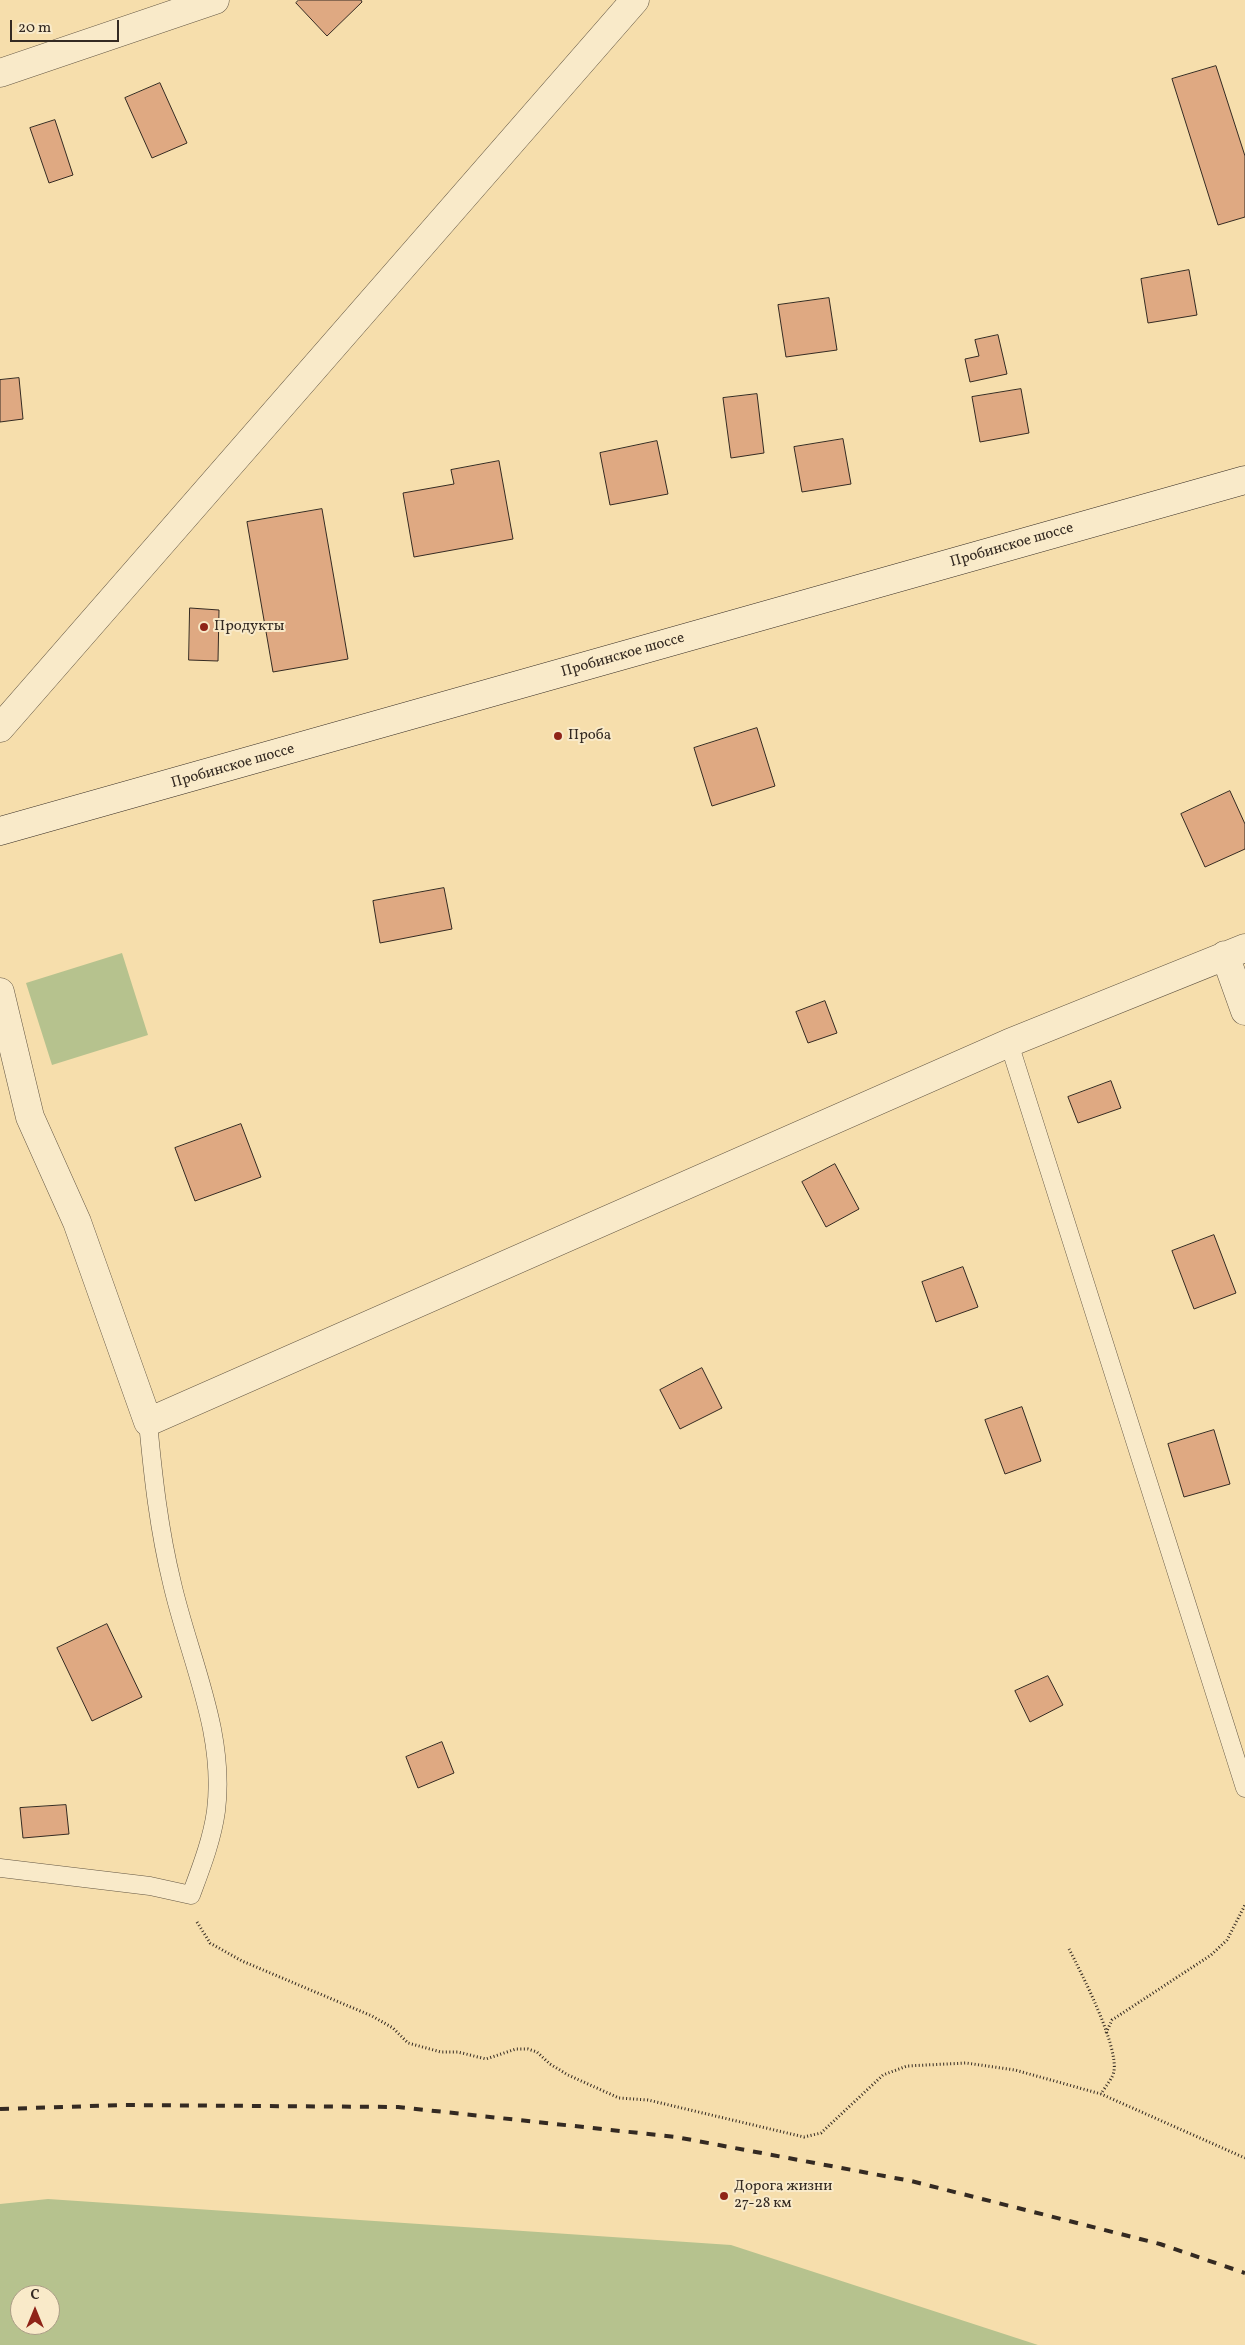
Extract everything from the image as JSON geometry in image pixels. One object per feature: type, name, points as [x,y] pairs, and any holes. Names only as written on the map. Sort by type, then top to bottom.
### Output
[{"type":"street","points":[[0,73],[215,0]]},
{"type":"street","points":[[0,728],[635,0]]},
{"type":"street","name":"Пробинское шоссе","points":[[0,832],[1245,480]]},
{"type":"street","points":[[0,992],[30,1117],[77,1222],[148,1422],[1009,1043],[1235,952],[1245,1011]]},
{"type":"lane","points":[[1009,1043],[1245,1788]]},
{"type":"lane","points":[[0,1868],[150,1886],[191,1895],[207,1852],[216,1811],[217,1768],[212,1725],[172,1583],[154,1491],[148,1422]]},
{"type":"path","points":[[191,1895],[196,1922],[210,1943],[242,1961],[372,2016],[393,2028],[408,2043],[441,2052],[458,2052],[486,2059],[516,2049],[528,2049],[537,2052],[550,2064],[568,2075],[619,2098],[648,2100],[804,2137],[821,2133],[883,2075],[907,2066],[966,2062],[1015,2070],[1101,2094],[1245,2158]]},
{"type":"path","points":[[1106,2034],[1112,2020],[1211,1955],[1227,1940],[1245,1905]]},
{"type":"path","points":[[1069,1949],[1092,1996],[1106,2034],[1115,2067],[1114,2074],[1101,2094]]},
{"type":"green space","points":[[122,953],[148,1035],[52,1065],[26,983]]},
{"type":"green space","points":[[48,2199],[731,2245],[1038,2345],[0,2345],[0,2204]]},
{"type":"building","points":[[299,0],[361,0],[362,2],[327,36],[296,3]]},
{"type":"building","points":[[1216,66],[1245,156],[1245,217],[1218,225],[1172,79]]},
{"type":"building","points":[[160,83],[187,143],[152,158],[125,98]]},
{"type":"building","points":[[55,120],[73,175],[49,183],[30,128]]},
{"type":"building","points":[[1189,270],[1197,315],[1148,323],[1141,279]]},
{"type":"building","points":[[829,298],[837,350],[786,357],[778,305]]},
{"type":"building","points":[[998,335],[1007,374],[970,382],[965,359],[979,356],[975,340]]},
{"type":"building","points":[[19,378],[23,419],[0,422],[0,380]]},
{"type":"building","points":[[1021,389],[1029,433],[980,442],[972,397]]},
{"type":"building","points":[[757,394],[764,453],[731,458],[723,398]]},
{"type":"building","points":[[843,439],[851,484],[802,492],[794,447]]},
{"type":"building","points":[[657,441],[668,494],[610,505],[600,453]]},
{"type":"building","points":[[499,461],[513,539],[414,557],[403,493],[454,484],[451,470]]},
{"type":"building","points":[[322,509],[348,659],[273,672],[247,522]]},
{"type":"building","name":"Продукты","points":[[190,608],[219,610],[218,661],[189,660]]},
{"type":"building","points":[[757,728],[775,786],[712,806],[694,748]]},
{"type":"building","points":[[1230,791],[1245,824],[1245,849],[1205,867],[1181,814]]},
{"type":"building","points":[[444,888],[452,929],[380,943],[373,901]]},
{"type":"building","points":[[825,1001],[837,1033],[808,1043],[796,1012]]},
{"type":"building","points":[[1111,1081],[1121,1108],[1078,1123],[1068,1097]]},
{"type":"building","points":[[241,1124],[261,1177],[195,1201],[175,1148]]},
{"type":"building","points":[[835,1164],[859,1209],[826,1227],[802,1182]]},
{"type":"building","points":[[1214,1235],[1236,1293],[1194,1309],[1172,1251]]},
{"type":"building","points":[[963,1267],[978,1307],[936,1322],[922,1282]]},
{"type":"building","points":[[702,1368],[722,1408],[680,1429],[660,1390]]},
{"type":"building","points":[[1022,1407],[1041,1461],[1005,1474],[985,1420]]},
{"type":"building","points":[[1214,1430],[1230,1484],[1184,1497],[1168,1444]]},
{"type":"building","points":[[107,1624],[142,1697],[92,1721],[57,1648]]},
{"type":"building","points":[[1048,1676],[1063,1705],[1030,1722],[1015,1691]]},
{"type":"building","points":[[442,1742],[454,1773],[418,1788],[406,1757]]},
{"type":"building","points":[[66,1805],[69,1834],[23,1838],[20,1808]]},
{"type":"railway","points":[[0,2109],[124,2105],[398,2107],[676,2137],[911,2181],[1160,2244],[1245,2273]]},
{"type":"place","name":"Продукты","points":[[204,627]]},
{"type":"place","name":"Проба","points":[[558,736]]},
{"type":"place","name":"Дорога жизни 27-28 км","points":[[724,2196]]}]
